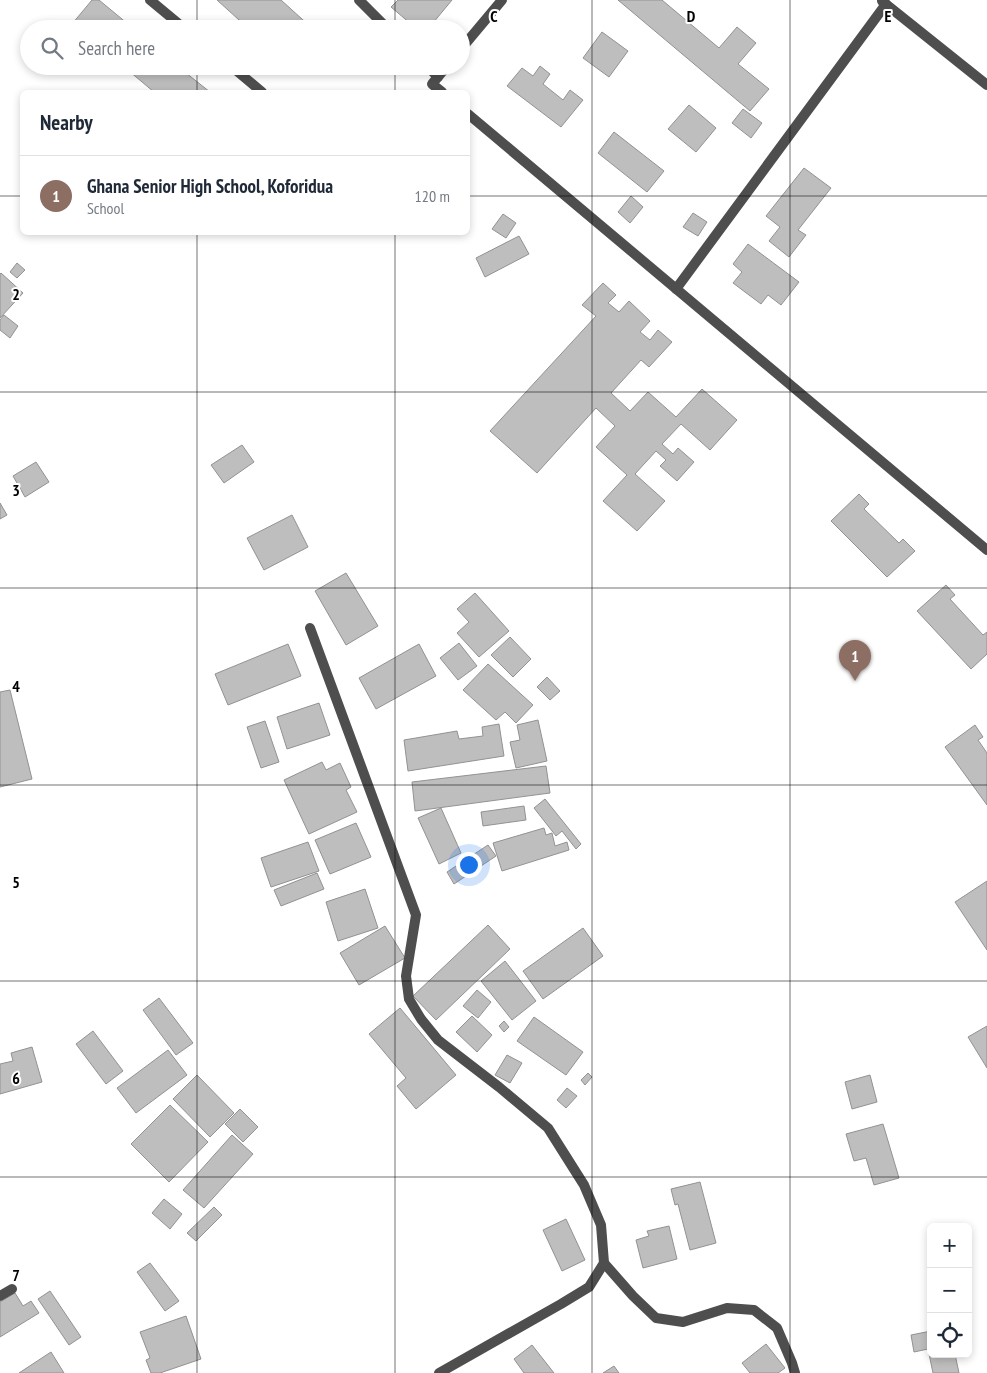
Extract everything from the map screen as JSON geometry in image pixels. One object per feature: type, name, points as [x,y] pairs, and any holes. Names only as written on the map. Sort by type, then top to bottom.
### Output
[{"type":"street","points":[[150,0],[174,20]]},
{"type":"street","points":[[359,0],[379,20]]},
{"type":"street","points":[[470,38],[502,0]]},
{"type":"street","points":[[676,289],[883,2],[987,85]]},
{"type":"street","points":[[242,75],[260,90]]},
{"type":"street","points":[[432,75],[441,90]]},
{"type":"street","points":[[426,90],[439,75]]},
{"type":"street","points":[[470,116],[987,550]]},
{"type":"street","points":[[310,628],[416,915],[406,976],[409,999],[421,1019],[438,1040],[548,1128],[584,1185],[601,1225],[604,1263],[633,1296],[656,1318],[683,1322],[727,1308],[754,1310],[778,1328],[795,1373]]},
{"type":"street","points":[[439,1373],[588,1288],[604,1263]]},
{"type":"street","points":[[0,1296],[12,1289]]},
{"type":"building","points":[[92,0],[99,0],[123,20],[75,20]]},
{"type":"building","points":[[217,0],[281,0],[303,20],[239,20]]},
{"type":"building","points":[[398,0],[452,0],[435,20],[406,20],[391,7]]},
{"type":"building","points":[[618,0],[662,0],[719,48],[737,27],[756,43],[738,64],[769,89],[750,111]]},
{"type":"building","points":[[602,32],[628,51],[609,77],[583,58]]},
{"type":"building","points":[[540,66],[550,74],[543,84],[563,100],[570,90],[583,100],[561,127],[507,86],[522,68],[533,76]]},
{"type":"building","points":[[134,75],[189,75],[207,90],[152,90]]},
{"type":"building","points":[[689,105],[716,128],[696,152],[668,129]]},
{"type":"building","points":[[743,109],[762,123],[751,138],[732,123]]},
{"type":"building","points":[[614,132],[664,171],[647,192],[598,153]]},
{"type":"building","points":[[804,168],[831,188],[798,230],[806,235],[789,257],[769,241],[780,227],[766,216]]},
{"type":"building","points":[[631,196],[643,207],[630,223],[618,212]]},
{"type":"building","points":[[693,213],[707,222],[698,236],[683,227]]},
{"type":"building","points":[[503,214],[516,223],[506,238],[492,229]]},
{"type":"building","points":[[519,236],[529,254],[485,277],[476,258]]},
{"type":"building","points":[[748,244],[799,282],[781,305],[768,295],[761,304],[733,283],[742,272],[733,264]]},
{"type":"building","points":[[17,263],[25,270],[17,278],[10,272]]},
{"type":"building","points":[[0,274],[23,293],[0,318]]},
{"type":"building","points":[[603,283],[616,295],[608,303],[619,312],[629,301],[650,321],[640,332],[650,340],[658,330],[672,342],[649,367],[641,360],[611,393],[630,411],[648,392],[676,417],[702,389],[737,420],[710,450],[681,424],[662,444],[673,454],[678,448],[694,462],[677,481],[660,466],[666,460],[656,451],[635,474],[665,501],[637,531],[603,501],[627,475],[596,447],[615,426],[596,408],[537,473],[490,431],[596,316],[582,305]]},
{"type":"building","points":[[4,315],[18,326],[10,338],[0,330],[0,320]]},
{"type":"building","points":[[242,445],[254,462],[224,483],[211,465]]},
{"type":"building","points":[[36,462],[49,482],[25,497],[13,476]]},
{"type":"building","points":[[859,494],[869,504],[864,509],[899,543],[903,539],[915,551],[887,577],[831,521]]},
{"type":"building","points":[[0,503],[7,515],[0,519]]},
{"type":"building","points":[[292,515],[308,547],[264,570],[247,538]]},
{"type":"building","points":[[346,573],[378,626],[346,645],[315,591]]},
{"type":"building","points":[[946,585],[955,595],[950,599],[983,635],[987,632],[987,654],[971,669],[917,611]]},
{"type":"building","points":[[475,593],[509,631],[479,657],[457,633],[469,622],[457,609]]},
{"type":"building","points":[[510,637],[531,659],[513,677],[491,655]]},
{"type":"building","points":[[459,643],[477,666],[458,680],[440,658]]},
{"type":"building","points":[[288,644],[301,676],[228,705],[215,674]]},
{"type":"building","points":[[419,644],[436,676],[376,709],[359,678]]},
{"type":"building","points":[[488,664],[533,705],[516,723],[505,712],[496,720],[463,690]]},
{"type":"building","points":[[547,677],[560,691],[550,700],[537,687]]},
{"type":"building","points":[[10,690],[32,779],[0,787],[0,692]]},
{"type":"building","points":[[319,703],[330,735],[287,749],[277,717]]},
{"type":"building","points":[[538,720],[547,761],[516,768],[510,742],[520,740],[517,725]]},
{"type":"building","points":[[265,721],[279,762],[261,768],[247,727]]},
{"type":"building","points":[[499,724],[504,756],[408,771],[404,740],[457,731],[459,739],[483,736],[482,727]]},
{"type":"building","points":[[975,725],[983,737],[978,740],[987,753],[987,805],[945,747]]},
{"type":"building","points":[[322,762],[326,770],[340,763],[351,787],[346,790],[357,812],[309,834],[284,780]]},
{"type":"building","points":[[546,766],[550,793],[415,811],[412,782]]},
{"type":"building","points":[[545,799],[581,844],[576,849],[562,831],[556,836],[534,808]]},
{"type":"building","points":[[524,806],[526,820],[483,826],[481,812]]},
{"type":"building","points":[[441,808],[461,853],[439,864],[418,818]]},
{"type":"building","points":[[356,823],[371,857],[330,874],[315,840]]},
{"type":"building","points":[[544,828],[546,835],[552,833],[555,846],[567,842],[569,850],[502,871],[493,843]]},
{"type":"building","points":[[308,842],[319,871],[271,887],[261,858]]},
{"type":"building","points":[[488,845],[496,856],[454,884],[447,872]]},
{"type":"building","points":[[317,873],[324,889],[281,906],[274,890]]},
{"type":"building","points":[[987,881],[987,950],[955,902]]},
{"type":"building","points":[[365,889],[378,928],[338,941],[326,902]]},
{"type":"building","points":[[488,925],[510,949],[436,1020],[413,996]]},
{"type":"building","points":[[385,926],[405,958],[359,985],[340,953]]},
{"type":"building","points":[[583,928],[603,956],[543,999],[523,971]]},
{"type":"building","points":[[505,961],[536,1001],[512,1020],[481,981]]},
{"type":"building","points":[[477,990],[491,1002],[478,1018],[463,1006]]},
{"type":"building","points":[[159,998],[193,1043],[176,1055],[143,1010]]},
{"type":"building","points":[[400,1008],[456,1075],[416,1109],[397,1086],[406,1078],[369,1034]]},
{"type":"building","points":[[472,1016],[492,1035],[477,1052],[456,1032]]},
{"type":"building","points":[[534,1017],[583,1052],[566,1075],[517,1041]]},
{"type":"building","points":[[504,1021],[509,1027],[504,1032],[499,1026]]},
{"type":"building","points":[[987,1026],[987,1068],[968,1037]]},
{"type":"building","points":[[93,1031],[123,1071],[106,1084],[76,1044]]},
{"type":"building","points":[[32,1047],[42,1082],[0,1094],[0,1064],[13,1061],[11,1053]]},
{"type":"building","points":[[168,1050],[187,1075],[136,1113],[117,1088]]},
{"type":"building","points":[[507,1055],[522,1063],[510,1083],[495,1075]]},
{"type":"building","points":[[588,1073],[592,1077],[585,1085],[581,1080]]},
{"type":"building","points":[[197,1075],[234,1113],[210,1137],[173,1099]]},
{"type":"building","points":[[870,1075],[877,1102],[852,1109],[845,1082]]},
{"type":"building","points":[[567,1088],[577,1096],[566,1108],[557,1100]]},
{"type":"building","points":[[170,1105],[208,1142],[169,1182],[131,1144]]},
{"type":"building","points":[[240,1109],[258,1127],[243,1142],[225,1124]]},
{"type":"building","points":[[883,1124],[899,1178],[874,1185],[866,1158],[854,1161],[846,1134]]},
{"type":"building","points":[[232,1135],[253,1154],[204,1208],[183,1190]]},
{"type":"building","points":[[700,1182],[716,1243],[690,1250],[678,1204],[675,1205],[671,1189]]},
{"type":"building","points":[[164,1199],[182,1214],[170,1229],[152,1213]]},
{"type":"building","points":[[214,1207],[222,1215],[196,1241],[187,1233]]},
{"type":"building","points":[[566,1219],[585,1260],[562,1271],[543,1230]]},
{"type":"building","points":[[669,1226],[677,1259],[643,1268],[636,1240],[649,1236],[647,1231]]},
{"type":"building","points":[[150,1263],[179,1301],[165,1311],[137,1272]]},
{"type":"building","points":[[50,1291],[81,1337],[69,1345],[38,1299]]},
{"type":"building","points":[[15,1293],[23,1306],[31,1301],[39,1313],[0,1337],[0,1302]]},
{"type":"building","points":[[186,1316],[201,1359],[160,1373],[151,1373],[146,1360],[150,1358],[140,1332]]},
{"type":"building","points":[[927,1332],[927,1349],[914,1352],[911,1335]]},
{"type":"building","points":[[766,1344],[785,1368],[778,1373],[750,1373],[742,1363]]},
{"type":"building","points":[[532,1345],[554,1373],[524,1373],[514,1359]]},
{"type":"building","points":[[51,1352],[64,1373],[19,1373]]},
{"type":"building","points":[[930,1358],[956,1358],[959,1373],[933,1373]]},
{"type":"building","points":[[614,1366],[619,1373],[603,1373]]},
{"type":"place","name":"Ghana Senior High School, Koforidua","points":[[855,681]]}]
